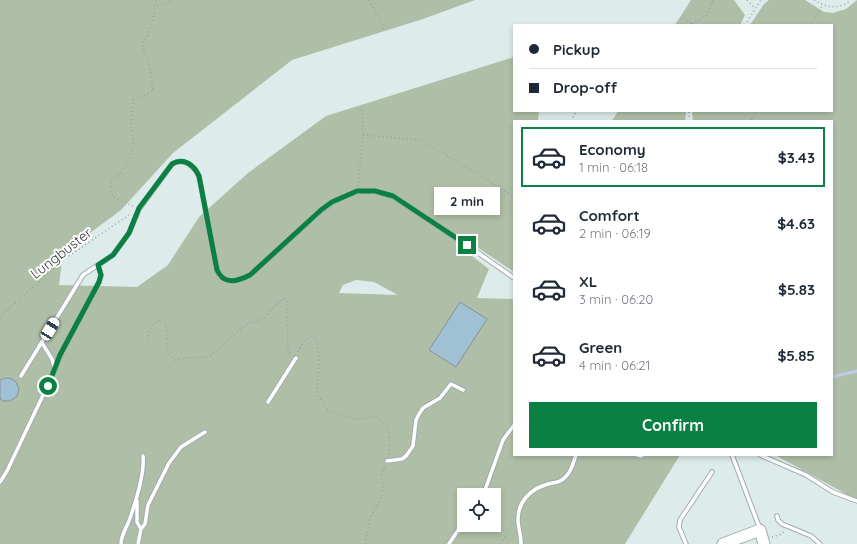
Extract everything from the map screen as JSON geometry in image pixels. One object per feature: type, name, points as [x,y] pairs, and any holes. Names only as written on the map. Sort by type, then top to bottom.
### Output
[{"type":"street","points":[[723,544],[760,530],[764,544]]},
{"type":"lane","points":[[21,376],[83,275],[113,255],[129,233],[139,208],[172,164],[176,162],[192,165],[199,176],[217,270],[219,276],[224,279],[235,281],[250,275],[321,210],[332,202],[357,191],[375,191],[393,196],[513,277]]},
{"type":"lane","points":[[0,482],[7,471],[55,371],[60,355],[99,282],[101,275],[98,265]]},
{"type":"lane","points":[[42,343],[52,359],[55,371]]},
{"type":"lane","points":[[268,402],[296,358]]},
{"type":"lane","points":[[387,461],[402,459],[413,446],[416,420],[423,408],[440,398],[451,384],[463,390]]},
{"type":"lane","points":[[486,488],[503,440],[513,426]]},
{"type":"lane","points":[[138,544],[141,528],[145,524],[148,505],[169,463],[181,447],[205,432]]},
{"type":"lane","points":[[141,528],[137,522],[137,498],[144,464],[143,456]]},
{"type":"lane","points":[[521,544],[518,519],[522,502],[531,490],[561,481],[571,470],[576,456]]},
{"type":"lane","points":[[732,456],[760,530]]},
{"type":"lane","points":[[762,456],[806,475],[833,492],[857,501]]},
{"type":"lane","points":[[686,544],[679,527],[680,520],[712,472]]},
{"type":"lane","points":[[121,544],[121,538],[129,523],[137,498]]},
{"type":"lane","points":[[777,516],[778,520],[782,524],[811,536],[820,544]]},
{"type":"lane","points":[[449,544],[457,532]]},
{"type":"path","points":[[139,208],[113,196],[110,181],[121,173],[134,146],[131,125],[133,100],[153,91],[151,71],[142,45],[148,35],[153,20],[156,0]]},
{"type":"path","points":[[154,8],[172,0]]},
{"type":"path","points":[[369,0],[384,29]]},
{"type":"path","points":[[694,24],[708,14],[713,0]]},
{"type":"path","points":[[747,0],[755,8]]},
{"type":"path","points":[[746,24],[755,8],[762,0]]},
{"type":"path","points":[[814,0],[823,5],[836,7],[841,6],[851,0]]},
{"type":"path","points":[[812,24],[823,5]]},
{"type":"path","points":[[684,18],[692,24]]},
{"type":"path","points":[[357,191],[363,135],[362,106]]},
{"type":"path","points":[[749,120],[753,118],[756,112]]},
{"type":"path","points":[[363,135],[420,140],[513,196]]},
{"type":"path","name":"Lungbuster","points":[[0,317],[63,260],[139,208]]},
{"type":"path","points":[[147,340],[151,327],[157,321],[165,320],[168,352],[175,360],[209,357],[244,326],[265,318],[276,304],[284,298],[287,300],[288,349],[290,354],[296,358],[307,337],[314,337],[318,345],[318,376],[316,388],[318,395],[328,410],[355,419],[375,418],[383,421],[386,424],[389,433],[390,448],[382,473],[382,496],[371,516],[365,544]]},
{"type":"path","points":[[501,544],[508,527],[521,509]]},
{"type":"path","points":[[776,536],[780,534]]},
{"type":"green space","points":[[0,0],[475,0],[423,19],[292,60],[173,153],[121,210],[63,253],[59,285],[137,287],[168,265],[199,217],[248,173],[326,116],[513,57],[513,112],[539,112],[538,120],[513,120],[513,271],[471,243],[464,250],[489,269],[477,298],[513,299],[513,456],[679,456],[625,544],[0,544]],"holes":[[[356,280],[374,282],[398,295],[339,293],[343,285]]]},
{"type":"green space","points":[[691,0],[734,0],[745,15],[740,24],[676,24]]},
{"type":"green space","points":[[769,0],[805,0],[824,12],[833,13],[846,9],[857,0],[857,500],[777,456],[833,456],[833,120],[693,120],[692,112],[833,112],[833,24],[751,24],[764,4]]},
{"type":"green space","points":[[617,112],[686,112],[685,120],[613,120]]},
{"type":"building","points":[[460,302],[487,319],[456,367],[429,350]]},
{"type":"building","points":[[5,378],[12,379],[16,382],[19,389],[17,396],[10,401],[3,401],[0,399],[0,380]]},
{"type":"waterway","points":[[833,377],[857,371]]},
{"type":"route","points":[[48,386],[60,355],[99,282],[101,275],[98,265],[113,255],[129,233],[139,208],[172,164],[176,162],[192,165],[199,176],[217,270],[219,276],[230,281],[242,279],[250,275],[321,210],[332,202],[357,191],[375,191],[393,196],[467,245]]}]
